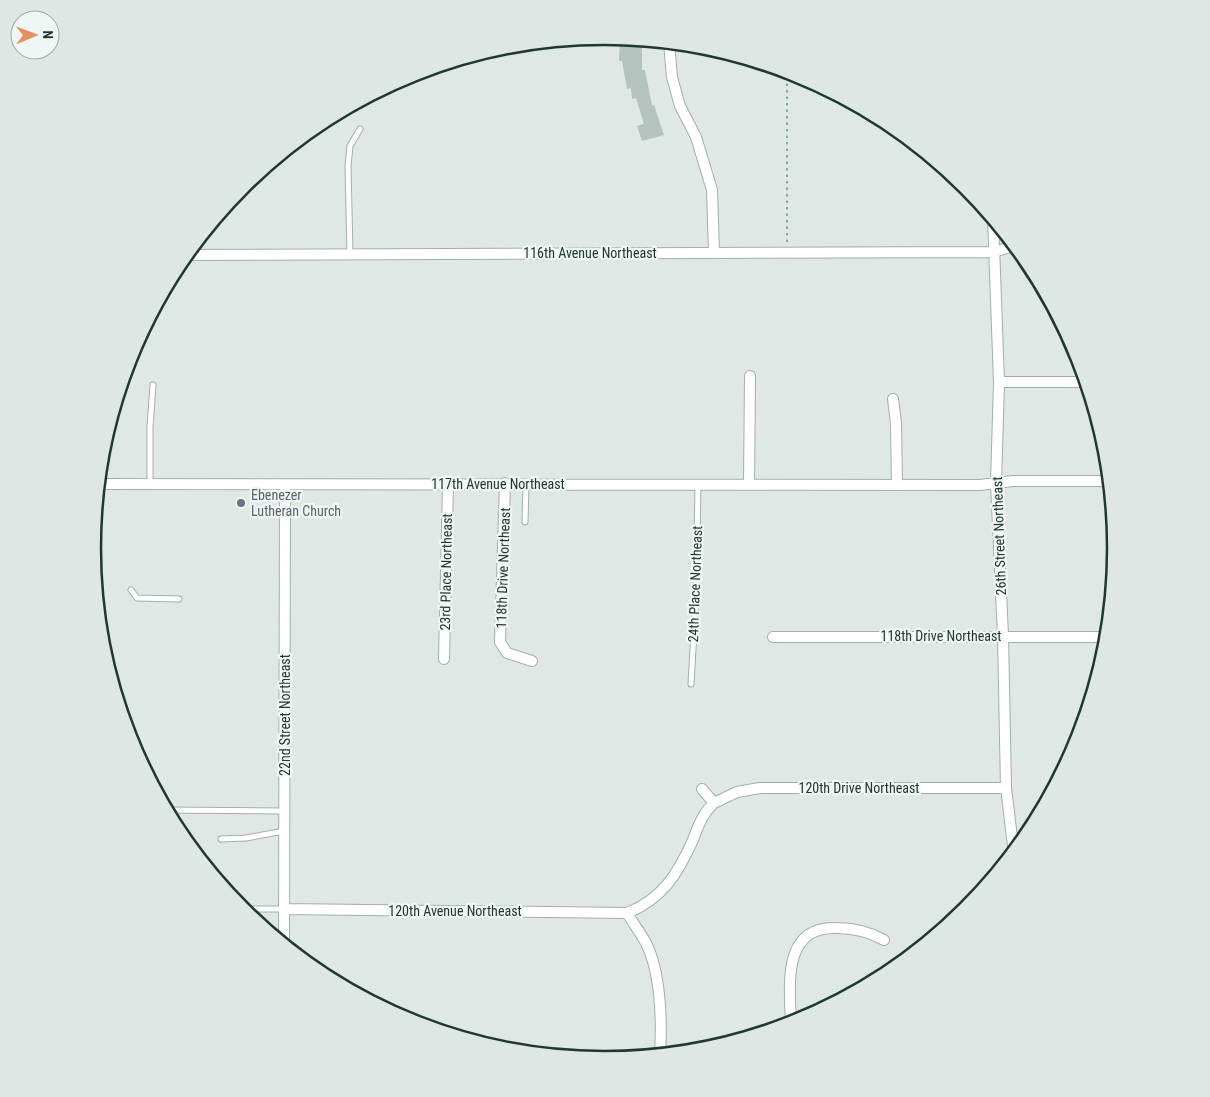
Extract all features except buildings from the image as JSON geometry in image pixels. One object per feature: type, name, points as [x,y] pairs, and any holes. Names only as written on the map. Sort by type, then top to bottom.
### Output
[{"type":"street","points":[[670,49],[672,76],[680,106],[696,137],[712,190],[714,252]]},
{"type":"street","name":"26th Street Northeast","points":[[993,229],[999,382],[996,483],[1003,636],[1006,788],[1013,843]]},
{"type":"street","name":"116th Avenue Northeast","points":[[196,255],[994,252],[1008,248]]},
{"type":"street","points":[[749,485],[750,376]]},
{"type":"street","points":[[999,382],[1080,382]]},
{"type":"street","points":[[893,399],[896,423],[897,484]]},
{"type":"street","name":"117th Avenue Northeast","points":[[106,485],[131,488],[153,486],[179,488],[448,484],[980,485],[1012,481],[1104,481]]},
{"type":"street","name":"23rd Place Northeast","points":[[444,659],[448,484]]},
{"type":"street","name":"118th Drive Northeast","points":[[505,484],[500,642],[507,653],[532,661]]},
{"type":"street","name":"22nd Street Northeast","points":[[284,936],[285,811],[282,598],[285,485]]},
{"type":"street","name":"118th Drive Northeast","points":[[773,637],[1101,637]]},
{"type":"street","points":[[660,1049],[658,992],[654,970],[646,944],[627,912],[645,906],[663,890],[682,864],[702,820],[714,803],[702,788]]},
{"type":"street","name":"120th Drive Northeast","points":[[714,803],[737,792],[760,788],[1006,788]]},
{"type":"street","name":"120th Avenue Northeast","points":[[284,909],[627,912]]},
{"type":"street","points":[[791,1017],[790,972],[795,952],[803,938],[814,930],[855,928],[884,940]]},
{"type":"lane","points":[[350,254],[348,166],[350,146],[360,129]]},
{"type":"lane","points":[[153,486],[150,427],[154,385]]},
{"type":"lane","points":[[525,522],[526,484]]},
{"type":"lane","name":"24th Place Northeast","points":[[691,684],[696,596],[698,485]]},
{"type":"lane","points":[[130,590],[137,598],[179,599]]},
{"type":"lane","points":[[175,810],[285,811]]},
{"type":"lane","points":[[221,839],[246,838],[285,831]]},
{"type":"lane","points":[[254,910],[284,909]]},
{"type":"path","points":[[787,79],[787,252]]},
{"type":"place","name":"Ebenezer Lutheran Church","points":[[241,503]]}]
